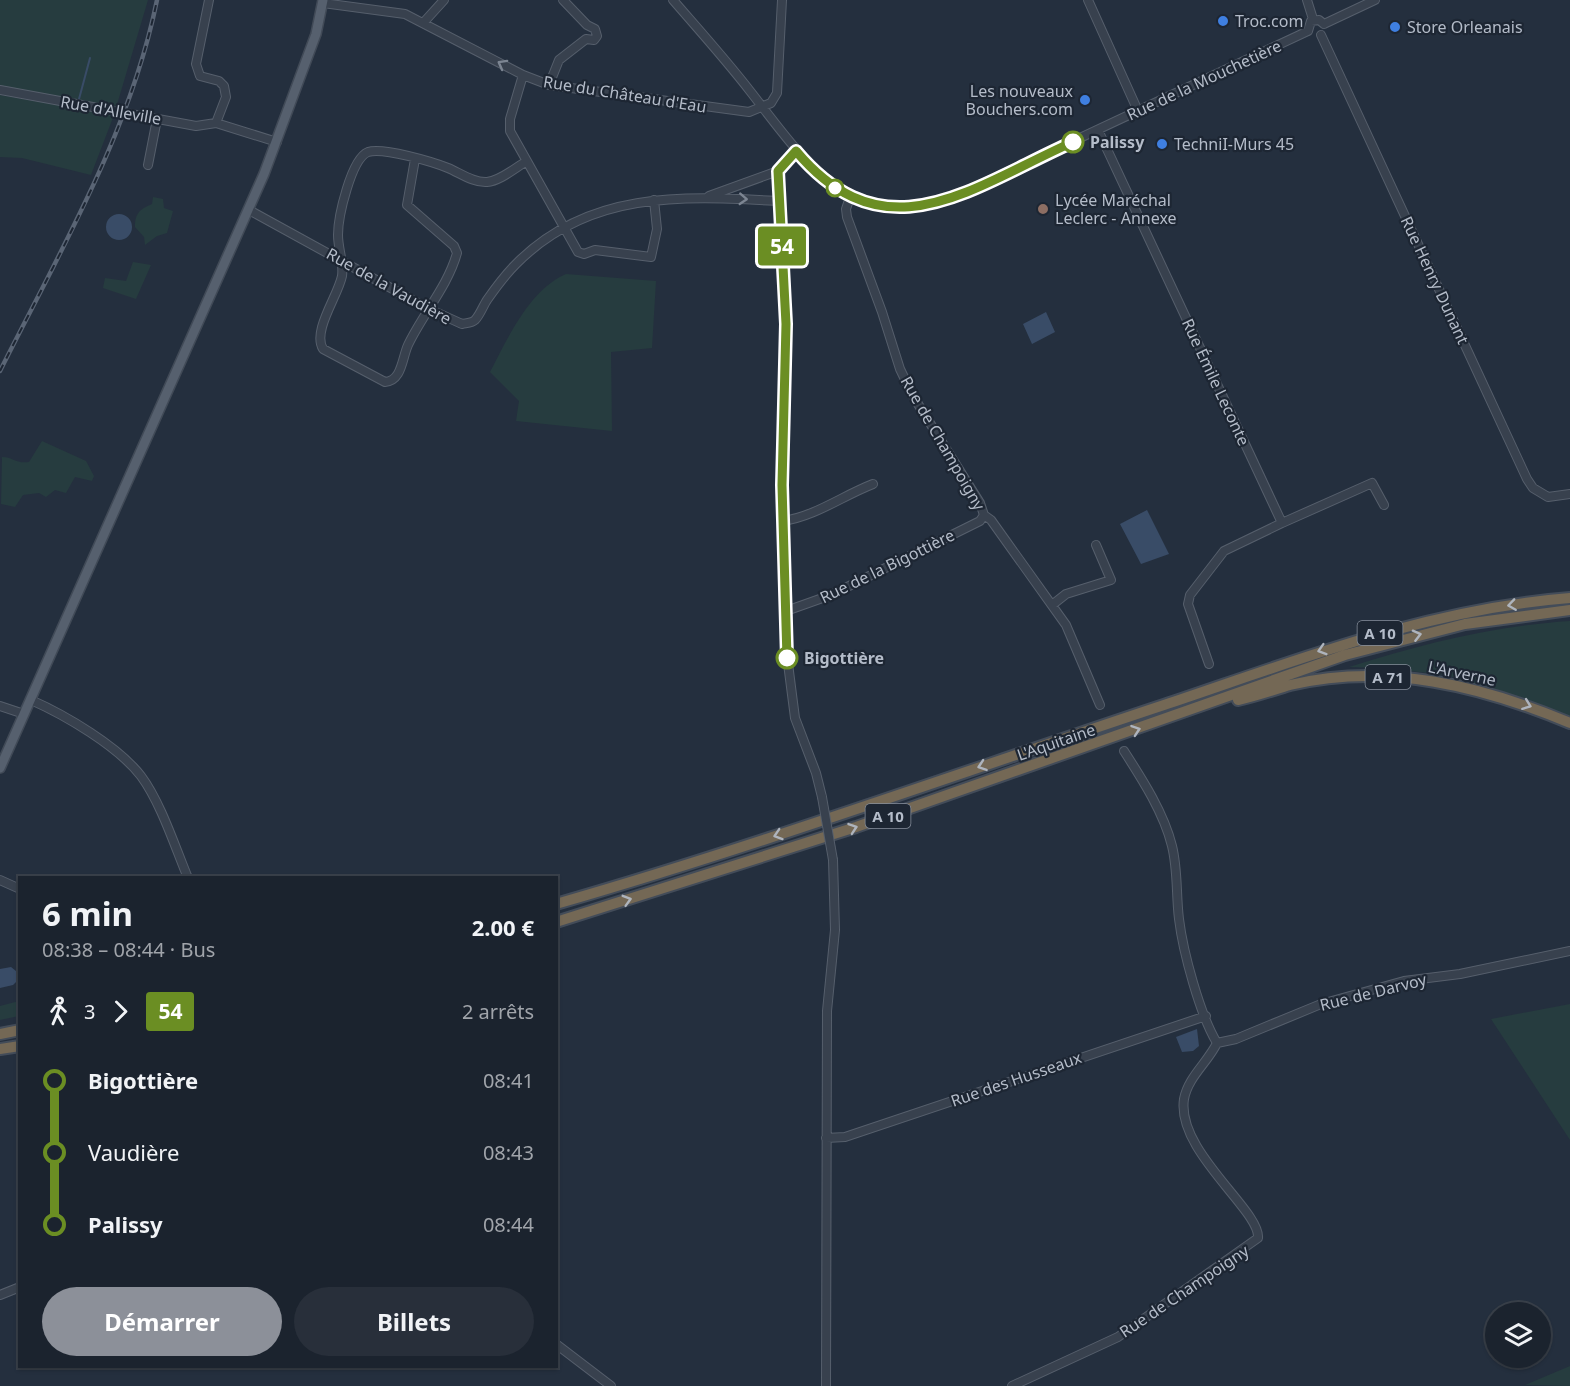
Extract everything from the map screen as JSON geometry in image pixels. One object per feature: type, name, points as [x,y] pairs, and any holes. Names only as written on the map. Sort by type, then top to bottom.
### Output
[{"type":"highway","name":"L'Aquitaine","points":[[558,903],[824,820],[1349,642],[1463,613],[1570,598]]},
{"type":"highway","name":"L'Aquitaine","points":[[558,921],[856,827],[1202,708],[1298,671],[1392,642],[1490,620],[1570,610]]},
{"type":"highway","name":"L'Arverne","points":[[1202,708],[1310,682],[1392,677],[1443,682],[1482,690],[1570,723]]},
{"type":"highway","points":[[0,1034],[18,1030]]},
{"type":"highway","points":[[0,1049],[18,1046]]},
{"type":"main road","points":[[0,768],[249,210],[278,139],[316,33],[323,1]]},
{"type":"street","points":[[209,0],[195,64],[200,76],[219,81],[226,90],[219,124]]},
{"type":"street","points":[[424,22],[444,0]]},
{"type":"street","points":[[549,85],[559,60],[586,39],[594,40],[597,33],[587,26],[563,0]]},
{"type":"street","name":"Rue de la Mouchetière","points":[[673,0],[796,151],[822,179],[850,197],[888,207],[927,206],[954,197],[1308,32]]},
{"type":"street","points":[[762,107],[771,103],[777,93],[782,0]]},
{"type":"street","points":[[1088,0],[1138,111]]},
{"type":"street","points":[[1307,0],[1313,19],[1324,24]]},
{"type":"street","points":[[1324,24],[1374,0]]},
{"type":"street","name":"Rue du Château d'Eau","points":[[323,1],[405,14],[523,75],[549,85],[746,112],[762,107]]},
{"type":"street","points":[[1313,19],[1308,23],[1308,32],[1313,36],[1321,35],[1325,29],[1324,24]]},
{"type":"street","points":[[586,39],[587,26]]},
{"type":"street","name":"Rue Henry Dunant","points":[[1321,35],[1527,479],[1533,488],[1548,497],[1570,494]]},
{"type":"street","points":[[523,75],[509,124],[527,161],[580,254],[595,250],[651,257],[657,229],[654,200]]},
{"type":"street","name":"Rue d'Alleville","points":[[0,90],[196,126],[219,124],[278,139]]},
{"type":"street","points":[[148,165],[157,119]]},
{"type":"street","name":"Rue Émile Leconte","points":[[1098,130],[1282,523]]},
{"type":"street","points":[[415,159],[407,205],[454,246],[457,253],[409,343],[398,375],[389,382],[381,381],[323,349],[320,343],[321,332],[340,282],[339,228],[351,174],[357,160],[367,153],[380,151],[415,159],[445,167],[482,182],[493,181],[527,161]]},
{"type":"street","points":[[796,151],[778,171],[786,324],[783,521],[792,702],[799,733],[816,773],[822,797],[833,860],[836,910],[827,1011],[826,1383]]},
{"type":"street","name":"Rue de la Vaudière","points":[[708,196],[778,171]]},
{"type":"street","name":"Rue de la Vaudière","points":[[249,210],[456,323],[473,321],[516,264],[540,243],[564,228],[611,208],[654,200],[708,196],[778,201]]},
{"type":"street","name":"Rue de Champoigny","points":[[850,197],[846,209],[847,217],[900,369],[913,396],[980,503],[984,514],[991,520],[1014,556],[1052,604],[1072,635],[1100,705]]},
{"type":"street","points":[[1209,664],[1188,604],[1191,595],[1224,551],[1372,483],[1384,505]]},
{"type":"street","points":[[783,521],[820,512],[840,497],[873,484]]},
{"type":"street","name":"Rue de la Bigottière","points":[[786,611],[831,595],[904,560],[980,521],[984,514]]},
{"type":"street","points":[[1052,604],[1066,594],[1110,580],[1096,545]]},
{"type":"street","points":[[31,700],[51,708],[109,748],[137,771],[148,788],[187,876]]},
{"type":"street","points":[[0,706],[24,714]]},
{"type":"street","points":[[1124,751],[1141,779],[1169,837],[1176,870],[1180,928],[1216,1043]]},
{"type":"street","points":[[0,880],[18,887]]},
{"type":"street","name":"Rue de Darvoy","points":[[1216,1043],[1236,1039],[1321,1004],[1397,983],[1460,974],[1570,951]]},
{"type":"street","name":"Rue des Husseaux","points":[[826,1138],[845,1137],[1206,1016]]},
{"type":"street","name":"Rue de Champoigny","points":[[1012,1386],[1118,1337],[1258,1238],[1255,1224],[1203,1155],[1185,1116],[1184,1100],[1188,1087],[1216,1043]]},
{"type":"street","points":[[0,1295],[18,1288]]},
{"type":"street","points":[[558,1346],[611,1386]]},
{"type":"green space","points":[[0,0],[148,0],[116,108],[0,86]]},
{"type":"green space","points":[[0,95],[114,115],[91,175],[22,158],[0,157]]},
{"type":"green space","points":[[153,197],[163,199],[164,208],[173,211],[167,233],[157,236],[145,245],[144,237],[135,227],[135,222],[139,212],[152,204]]},
{"type":"green space","points":[[133,262],[151,265],[136,299],[103,288],[105,278],[126,281]]},
{"type":"green space","points":[[566,274],[656,281],[652,348],[611,352],[612,431],[516,421],[519,401],[490,372],[512,330],[530,303],[553,281]]},
{"type":"green space","points":[[42,441],[86,461],[94,476],[92,481],[75,477],[66,493],[55,490],[46,497],[39,493],[23,495],[15,507],[1,504],[2,457],[29,462]]},
{"type":"green space","points":[[1570,621],[1570,716],[1447,675],[1349,667],[1458,637],[1542,623]]},
{"type":"green space","points":[[18,1001],[18,1016],[0,1020],[0,1006]]},
{"type":"green space","points":[[1570,1004],[1570,1140],[1491,1019]]},
{"type":"green space","points":[[1570,1366],[1570,1386],[1525,1385]]},
{"type":"water","points":[[119,214],[128,218],[132,227],[128,236],[119,240],[110,236],[106,227],[110,218]]},
{"type":"water","points":[[1046,312],[1055,332],[1032,344],[1023,324]]},
{"type":"water","points":[[1147,510],[1169,554],[1141,564],[1120,524]]},
{"type":"water","points":[[11,967],[16,971],[18,980],[13,985],[0,988],[0,969]]},
{"type":"water","points":[[1197,1029],[1199,1046],[1193,1051],[1182,1052],[1176,1037]]},
{"type":"waterway","points":[[79,99],[90,58]]},
{"type":"railway","points":[[0,371],[69,236],[111,144],[130,97],[157,0]]},
{"type":"bus line","name":"54","points":[[787,658],[786,602],[783,588],[782,485],[786,324],[778,171],[796,151],[822,179],[850,197],[872,205],[909,208],[945,201],[1073,142]]},
{"type":"place","name":"Troc.com","points":[[1223,21]]},
{"type":"place","name":"Store Orleanais","points":[[1395,27]]},
{"type":"place","name":"Les nouveaux Bouchers.com","points":[[1085,100]]},
{"type":"place","name":"Palissy","points":[[1073,142]]},
{"type":"place","name":"TechniI-Murs 45","points":[[1162,144]]},
{"type":"place","name":"Lycée Maréchal Leclerc - Annexe","points":[[1043,209]]},
{"type":"place","name":"Bigottière","points":[[787,658]]}]
